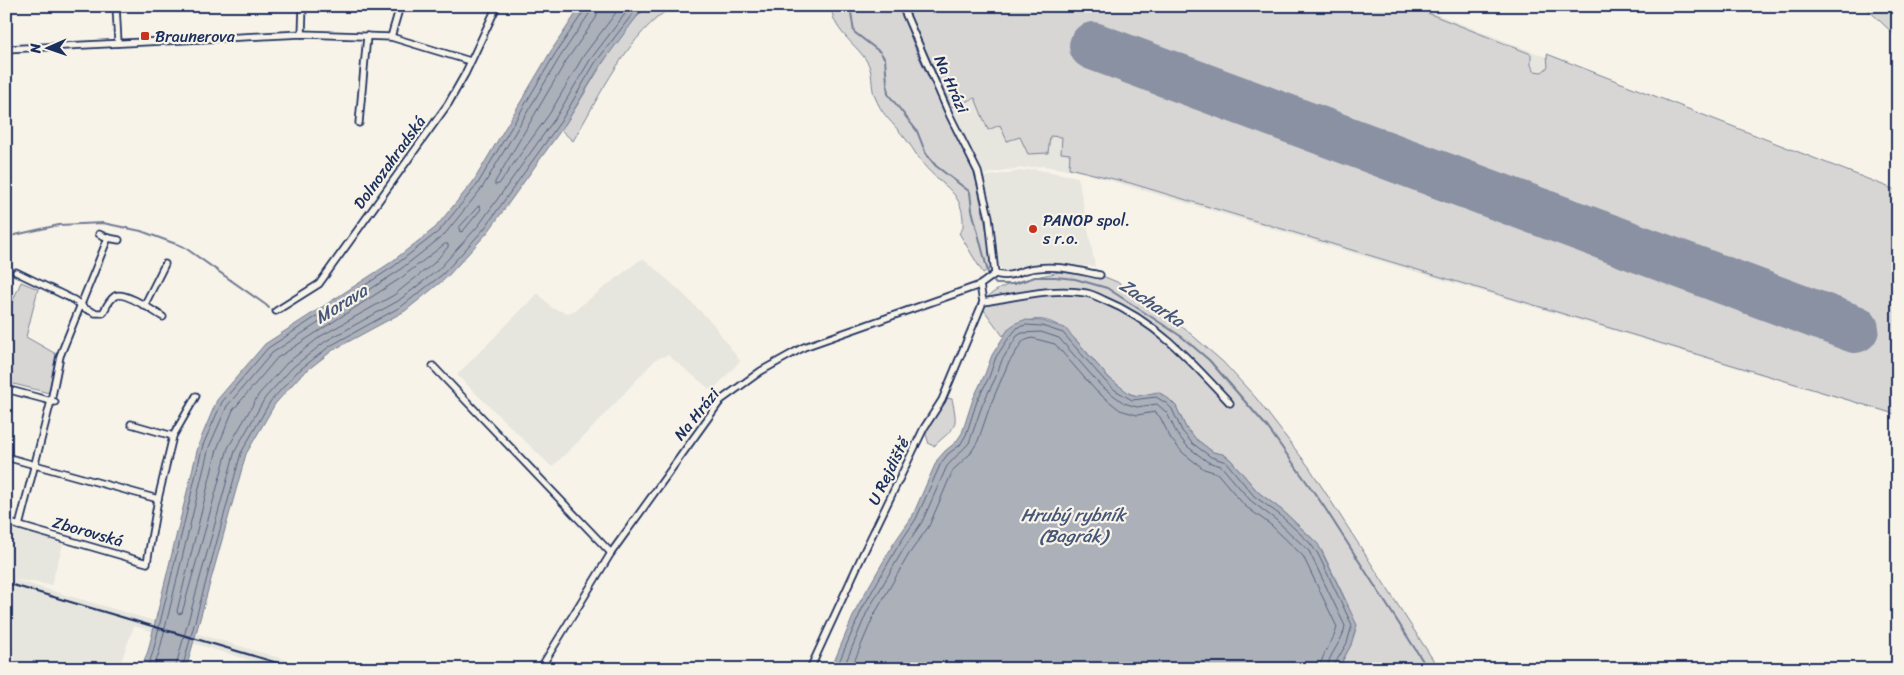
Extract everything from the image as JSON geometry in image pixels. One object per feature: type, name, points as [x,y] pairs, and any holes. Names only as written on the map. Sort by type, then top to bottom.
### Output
[{"type":"street","points":[[116,6],[118,43]]},
{"type":"street","points":[[302,34],[303,6]]},
{"type":"street","points":[[391,38],[400,6]]},
{"type":"street","name":"Dolnozahradská","points":[[276,311],[319,284],[448,104],[465,74],[497,6]]},
{"type":"street","name":"Na Hrázi","points":[[540,669],[611,552],[721,400],[761,371],[804,347],[983,283],[994,274],[989,217],[978,172],[950,116],[902,6]]},
{"type":"street","points":[[6,48],[302,34],[391,38],[470,62]]},
{"type":"street","points":[[359,123],[367,36]]},
{"type":"street","points":[[99,234],[119,240]]},
{"type":"street","points":[[6,522],[19,526],[53,401],[60,356],[108,238]]},
{"type":"street","points":[[144,306],[165,264]]},
{"type":"street","points":[[994,274],[1008,277],[1037,268],[1071,269],[1100,275]]},
{"type":"street","points":[[16,272],[95,313],[103,313],[110,300],[119,295],[127,297],[163,317]]},
{"type":"street","points":[[983,283],[983,302],[1064,291],[1087,293],[1120,306],[1178,348],[1230,404]]},
{"type":"street","name":"U Rejdiště","points":[[810,669],[924,428],[942,400],[983,302]]},
{"type":"street","points":[[433,366],[611,552]]},
{"type":"street","points":[[6,389],[53,401]]},
{"type":"street","name":"Zborovská","points":[[19,526],[147,563],[158,499],[173,436],[196,396]]},
{"type":"street","points":[[131,424],[173,436]]},
{"type":"street","points":[[6,457],[158,499]]},
{"type":"shaded area","points":[[648,6],[674,6],[643,31],[629,48],[604,86],[573,141],[561,130],[622,34]]},
{"type":"shaded area","points":[[832,6],[899,6],[917,53],[975,175],[988,237],[991,268],[983,273],[959,233],[963,225],[963,219],[958,201],[954,194],[924,165],[906,139],[883,112],[874,93],[868,64],[862,54],[839,29],[832,14]]},
{"type":"shaded area","points":[[899,6],[1415,6],[1898,194],[1898,416],[1082,172],[1043,166],[1006,170],[983,175],[972,159],[968,160],[917,53]]},
{"type":"shaded area","points":[[906,6],[1410,6],[1531,54],[1531,65],[1534,71],[1542,72],[1548,67],[1547,54],[1898,191],[1898,415],[1130,183],[1069,168],[1070,154],[1061,153],[1062,137],[1050,136],[1048,153],[1028,154],[1020,137],[1007,141],[1000,125],[988,130],[975,98],[951,107]],"holes":[[[1097,29],[1863,314],[1851,345],[1087,60]]]},
{"type":"shaded area","points":[[1864,6],[1898,6],[1898,38]]},
{"type":"shaded area","points":[[1034,169],[1078,177],[1095,266],[1035,265],[1006,274],[995,261],[982,182],[983,177]]},
{"type":"shaded area","points":[[644,259],[713,324],[740,361],[712,391],[668,355],[656,359],[593,427],[552,467],[457,375],[538,293],[552,308],[567,313],[574,311],[640,260]]},
{"type":"shaded area","points":[[1059,272],[1100,275],[1117,282],[1185,329],[1223,362],[1256,398],[1309,467],[1439,669],[1338,669],[1351,645],[1348,605],[1322,551],[1312,538],[1283,511],[1258,492],[1230,459],[1213,452],[1196,439],[1186,428],[1176,406],[1162,394],[1135,395],[1118,386],[1082,346],[1056,324],[1041,320],[1025,322],[1011,329],[1003,336],[981,306],[995,291],[1005,286]]},
{"type":"shaded area","points":[[21,282],[38,289],[26,337],[56,354],[49,393],[6,382],[6,306],[10,307]]},
{"type":"shaded area","points":[[946,398],[952,399],[955,417],[954,427],[934,446],[929,444],[924,428],[942,400]]},
{"type":"shaded area","points":[[6,525],[64,541],[51,585],[12,579],[317,669],[280,669],[134,626],[118,669],[6,669]]},
{"type":"water","name":"Morava","points":[[581,6],[648,6],[638,15],[600,66],[566,123],[488,232],[446,278],[405,311],[333,350],[300,376],[275,404],[246,454],[186,669],[141,669],[148,651],[199,443],[217,400],[265,344],[390,263],[435,228],[473,182],[551,51]]},
{"type":"water","name":"Hrubý rybník (Bagrák)","points":[[1024,320],[1043,321],[1065,328],[1109,378],[1130,394],[1137,396],[1158,392],[1169,399],[1176,406],[1186,428],[1196,439],[1213,452],[1223,454],[1230,459],[1258,492],[1283,511],[1318,544],[1357,625],[1351,645],[1338,669],[831,669],[857,607],[894,543],[912,517],[937,460],[956,442],[962,433],[973,399],[992,355],[1009,328]]},
{"type":"waterway","name":"Zacharka","points":[[850,6],[854,32],[880,52],[885,59],[888,94],[917,131],[926,154],[936,166],[970,192],[972,210],[989,276],[996,284],[1014,284],[1035,277],[1055,277],[1075,279],[1107,288],[1182,337],[1209,360],[1268,428],[1323,505],[1428,669]]},
{"type":"waterway","points":[[1892,6],[1898,12]]},
{"type":"waterway","points":[[6,237],[59,225],[103,223],[141,231],[184,247],[269,308]]},
{"type":"runway","points":[[1093,46],[1855,329]]},
{"type":"railway","points":[[6,583],[298,669]]},
{"type":"place","name":"Braunerova","points":[[145,36]]},
{"type":"place","name":"PANOP spol. s r.o.","points":[[1033,229]]}]
